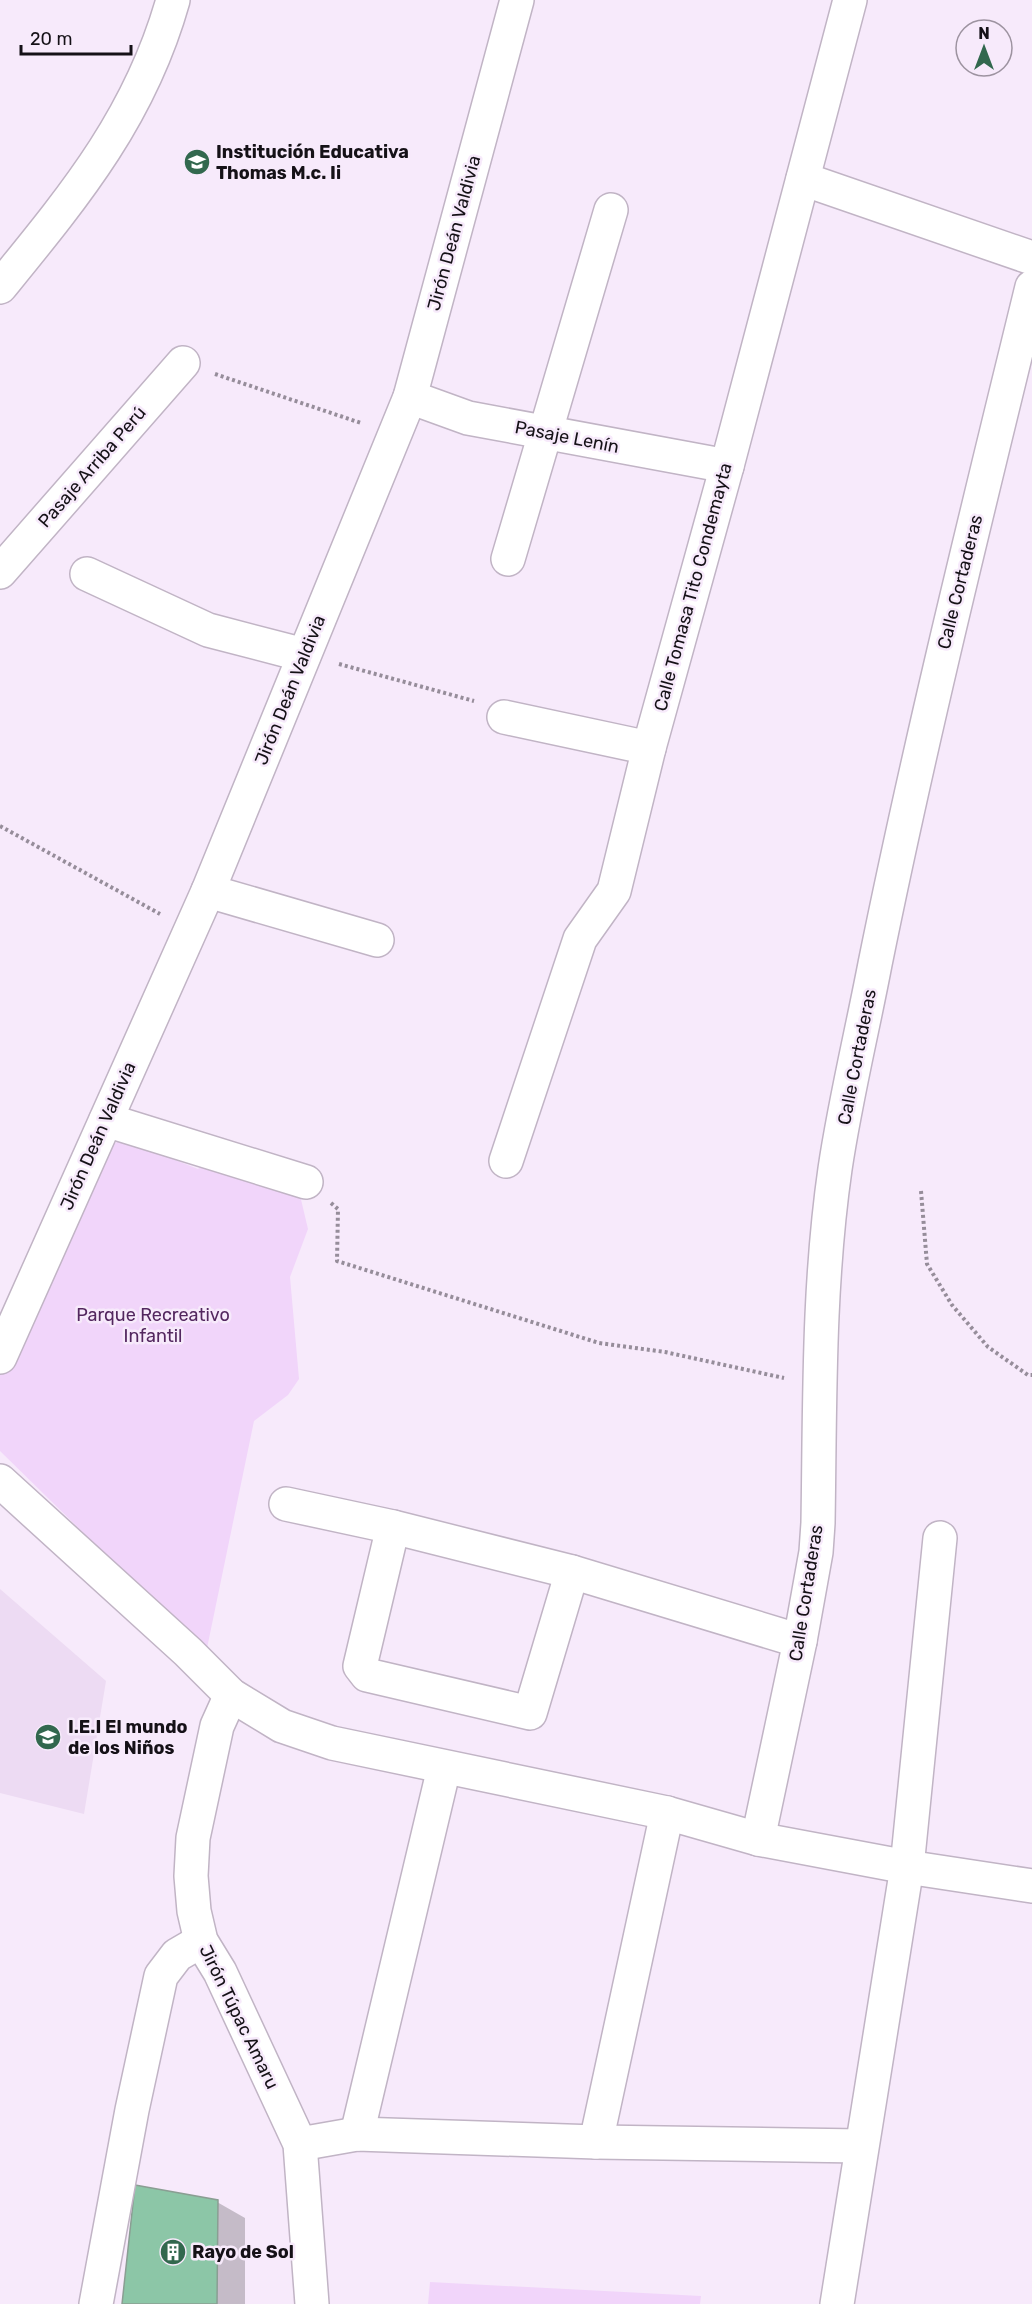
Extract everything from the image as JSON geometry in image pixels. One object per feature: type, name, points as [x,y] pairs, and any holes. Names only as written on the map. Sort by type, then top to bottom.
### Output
[{"type":"street","points":[[0,287],[93,170],[123,122],[164,32],[173,0]]},
{"type":"street","name":"Jirón Deán Valdivia","points":[[0,1357],[208,891],[410,397],[517,0]]},
{"type":"street","name":"Calle Tomasa Tito Condemayta","points":[[506,1161],[580,939],[614,891],[649,748],[727,466],[850,0]]},
{"type":"street","points":[[803,178],[1032,258]]},
{"type":"street","points":[[508,559],[543,433],[611,210]]},
{"type":"street","name":"Calle Cortaderas","points":[[758,1839],[800,1641],[816,1552],[824,1268],[835,1167],[908,808],[948,627],[1032,287]]},
{"type":"street","name":"Pasaje Arriba Perú","points":[[0,572],[183,363]]},
{"type":"street","name":"Pasaje Lenín","points":[[410,397],[468,417],[727,466]]},
{"type":"street","points":[[87,574],[208,630],[304,655]]},
{"type":"street","points":[[491,710],[649,748]]},
{"type":"street","points":[[208,891],[377,940]]},
{"type":"street","points":[[106,1120],[306,1182]]},
{"type":"street","points":[[0,1481],[188,1652],[231,1695],[282,1726],[332,1743],[667,1813],[758,1839],[908,1867],[1032,1886]]},
{"type":"street","points":[[286,1504],[393,1527],[572,1572],[800,1641]]},
{"type":"street","points":[[393,1527],[360,1666],[367,1675],[530,1713],[572,1572]]},
{"type":"street","points":[[837,2304],[908,1867],[940,1538]]},
{"type":"street","name":"Jirón Túpac Amaru","points":[[231,1695],[217,1726],[193,1838],[191,1876],[194,1911],[201,1941],[220,1972],[300,2144],[312,2304]]},
{"type":"street","points":[[357,2134],[444,1768]]},
{"type":"street","points":[[596,2142],[667,1813]]},
{"type":"street","points":[[96,2304],[132,2110],[161,1976],[177,1955],[201,1941]]},
{"type":"street","points":[[300,2144],[357,2134],[596,2142],[861,2146]]},
{"type":"path","points":[[183,363],[394,434]]},
{"type":"path","points":[[304,655],[413,683],[491,710]]},
{"type":"path","points":[[0,826],[190,931]]},
{"type":"path","points":[[306,1182],[338,1209],[337,1261],[599,1343],[665,1352],[820,1386]]},
{"type":"path","points":[[921,1191],[927,1264],[952,1305],[988,1347],[1032,1375]]},
{"type":"shaded area","name":"I.E.I El mundo de los Niños","points":[[0,1589],[106,1681],[84,1814],[0,1793]]},
{"type":"green space","name":"Parque Recreativo Infantil","points":[[122,1139],[198,1169],[209,1161],[299,1191],[308,1229],[290,1277],[299,1379],[288,1395],[254,1421],[206,1653],[0,1451],[0,1325],[67,1173]]},
{"type":"green space","points":[[430,2282],[701,2296],[700,2304],[428,2304]]},
{"type":"building","name":"Rayo de Sol","points":[[135,2185],[218,2200],[217,2304],[122,2304]]},
{"type":"place","name":"Institución Educativa Thomas M.c. Ii","points":[[197,162]]},
{"type":"place","name":"I.E.I El mundo de los Niños","points":[[48,1737]]},
{"type":"place","name":"Rayo de Sol","points":[[173,2252]]}]
